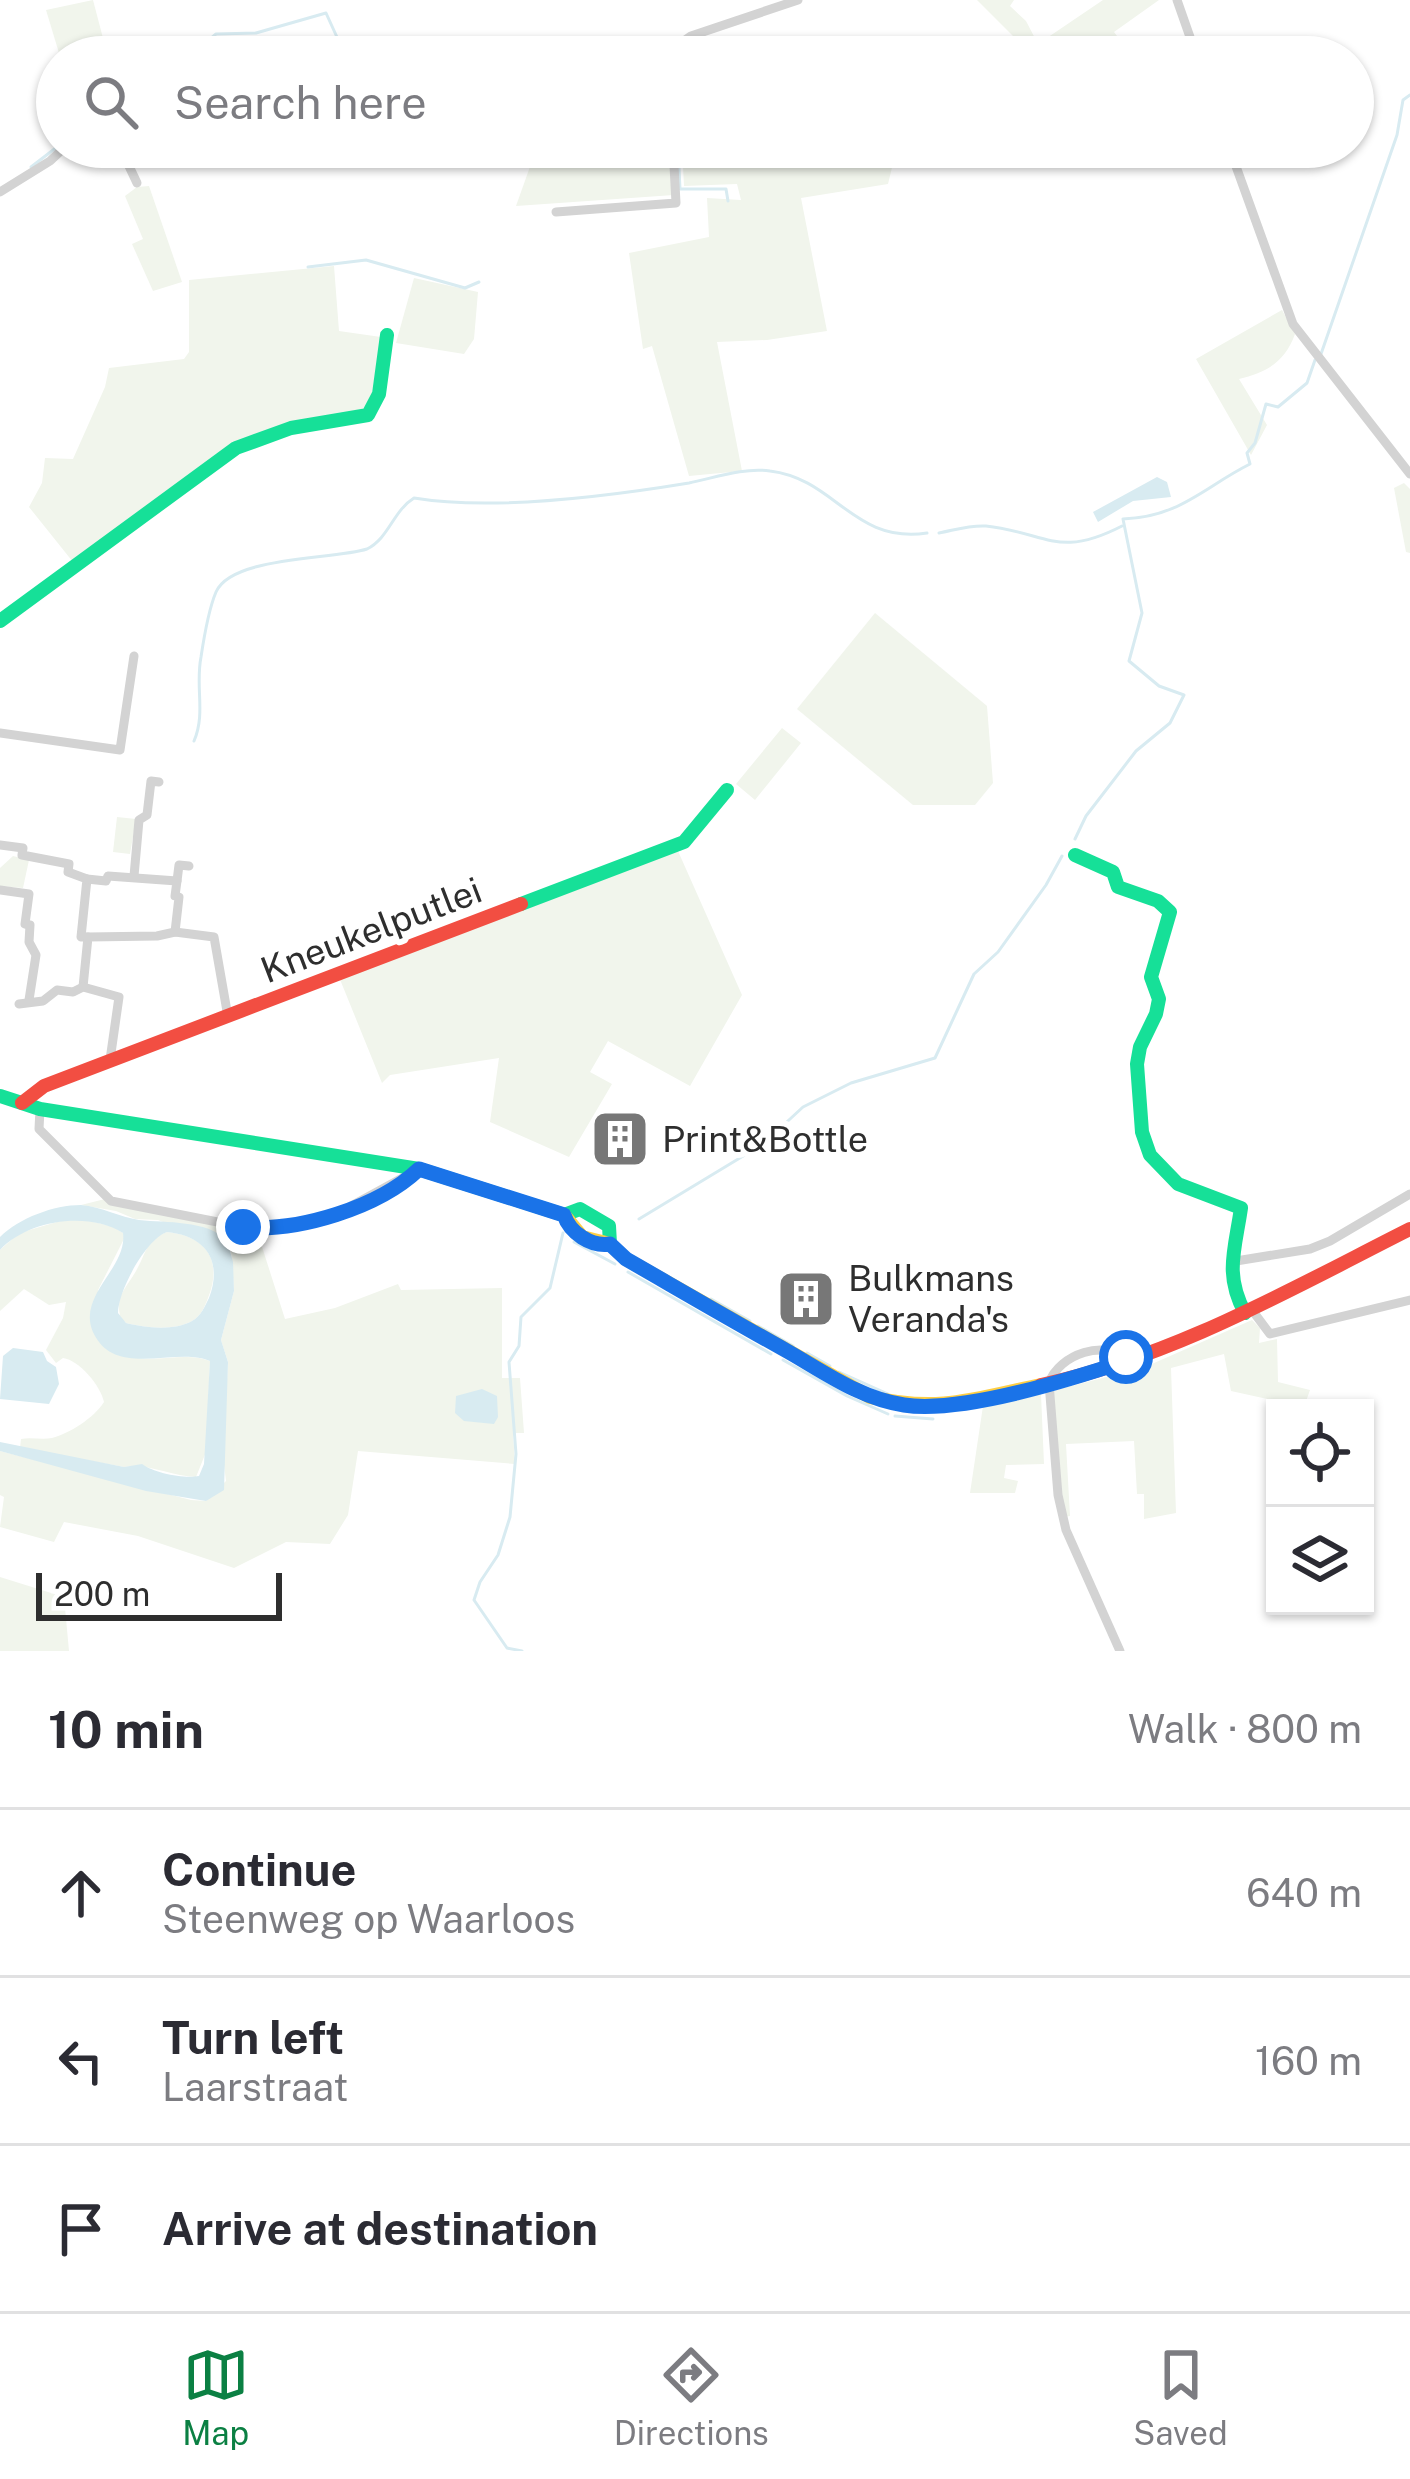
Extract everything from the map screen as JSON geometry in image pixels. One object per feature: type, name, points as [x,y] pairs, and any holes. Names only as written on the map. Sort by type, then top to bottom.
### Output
[{"type":"street","points":[[691,36],[798,0]]},
{"type":"street","points":[[1177,0],[1190,36]]},
{"type":"street","points":[[0,192],[39,168]]},
{"type":"street","points":[[130,168],[137,183]]},
{"type":"street","points":[[556,212],[676,203],[675,168]]},
{"type":"street","points":[[1236,168],[1292,324],[1410,474]]},
{"type":"street","points":[[0,621],[236,448],[291,428],[368,415],[380,394],[387,335]]},
{"type":"street","points":[[0,733],[120,750],[134,656]]},
{"type":"street","points":[[134,876],[139,820],[147,815],[151,781],[159,782]]},
{"type":"street","name":"Kneukelputlei","points":[[22,1103],[35,1089],[684,842],[727,790]]},
{"type":"street","points":[[0,845],[23,848],[22,855],[69,864],[68,872],[87,879],[177,880]]},
{"type":"street","points":[[1075,855],[1113,872],[1118,887],[1158,901],[1170,912],[1151,976],[1159,999],[1156,1014],[1137,1064],[1142,1132],[1150,1156],[1178,1184],[1241,1208],[1232,1289],[1249,1312],[1270,1334],[1410,1300]]},
{"type":"street","points":[[38,859],[26,924],[37,956],[24,1002],[43,1001],[57,990],[73,992],[83,987],[119,997],[110,1060]]},
{"type":"street","points":[[175,932],[179,865],[189,866]]},
{"type":"street","points":[[87,879],[81,937],[175,932],[214,937],[228,1017]]},
{"type":"street","points":[[0,890],[32,884]]},
{"type":"street","points":[[83,987],[88,937]]},
{"type":"street","points":[[0,1096],[40,1109],[419,1169],[564,1215],[580,1209],[609,1226],[610,1244],[626,1259],[870,1397],[908,1406],[935,1406],[1048,1383],[1129,1360],[1249,1312],[1410,1229]]},
{"type":"street","points":[[40,1109],[39,1129],[105,1197],[124,1205],[270,1229],[332,1217],[419,1169]]},
{"type":"street","points":[[1236,1261],[1310,1249],[1410,1194]]},
{"type":"street","points":[[564,1215],[573,1231],[600,1246],[610,1244]]},
{"type":"street","points":[[1048,1383],[1058,1496],[1066,1530],[1120,1651]]},
{"type":"shaded area","points":[[93,0],[102,36],[54,36],[46,10]]},
{"type":"shaded area","points":[[977,0],[1014,0],[1010,6],[1034,36],[1013,36]]},
{"type":"shaded area","points":[[1103,0],[1159,0],[1114,32],[1117,36],[1050,36]]},
{"type":"shaded area","points":[[530,168],[671,168],[674,195],[516,206]]},
{"type":"shaded area","points":[[683,168],[892,168],[888,184],[801,198],[827,331],[717,342],[742,471],[689,476],[652,346],[643,349],[629,253],[709,237],[707,198],[741,200],[737,184],[684,186]]},
{"type":"shaded area","points":[[149,186],[182,282],[153,291],[132,244],[143,239],[125,196],[137,187]]},
{"type":"shaded area","points":[[334,266],[339,331],[381,337],[369,411],[289,428],[208,461],[73,562],[29,507],[42,483],[45,458],[73,459],[109,368],[184,359],[189,352],[189,280]]},
{"type":"shaded area","points":[[414,278],[478,292],[474,339],[464,354],[396,343]]},
{"type":"shaded area","points":[[1282,310],[1295,334],[1286,352],[1266,369],[1239,379],[1267,425],[1251,455],[1196,359]]},
{"type":"shaded area","points":[[1157,477],[1167,482],[1171,497],[1133,501],[1098,522],[1093,512]]},
{"type":"shaded area","points":[[1404,483],[1410,489],[1410,553],[1406,552],[1394,488]]},
{"type":"shaded area","points":[[875,613],[987,706],[993,783],[975,805],[913,805],[797,709]]},
{"type":"shaded area","points":[[782,728],[801,743],[755,800],[736,784]]},
{"type":"shaded area","points":[[117,817],[136,819],[130,854],[113,852]]},
{"type":"shaded area","points":[[678,851],[742,995],[690,1086],[608,1041],[590,1072],[612,1084],[569,1157],[490,1122],[499,1058],[390,1075],[382,1083],[339,977]]},
{"type":"shaded area","points":[[13,856],[29,860],[23,888],[0,886],[0,868]]},
{"type":"shaded area","points":[[105,1199],[257,1231],[285,1319],[335,1308],[398,1284],[401,1290],[502,1288],[502,1378],[520,1378],[524,1433],[513,1433],[515,1464],[358,1451],[348,1515],[330,1544],[286,1542],[234,1568],[138,1536],[64,1522],[54,1542],[0,1527],[4,1497],[0,1495],[0,1451],[191,1500],[206,1501],[226,1481],[228,1362],[221,1340],[234,1291],[231,1249],[158,1220],[81,1205]]},
{"type":"shaded area","points":[[71,1206],[197,1226],[227,1240],[234,1291],[221,1340],[228,1362],[224,1490],[206,1501],[146,1491],[0,1451],[0,1442],[124,1467],[142,1464],[185,1477],[199,1476],[204,1464],[210,1361],[118,1356],[105,1349],[90,1322],[96,1296],[118,1259],[123,1233],[93,1222],[59,1222],[26,1232],[0,1250],[0,1237],[17,1224]],"holes":[[[167,1232],[201,1245],[212,1262],[213,1285],[202,1311],[177,1326],[126,1323],[118,1313],[119,1303],[135,1267],[159,1237]]]},
{"type":"shaded area","points":[[74,1217],[114,1227],[126,1235],[98,1290],[137,1358],[210,1361],[206,1452],[196,1477],[20,1448],[21,1439],[52,1438],[74,1429],[104,1402],[82,1369],[63,1358],[56,1363],[46,1350],[66,1302],[49,1305],[24,1289],[0,1311],[0,1250],[19,1233]]},
{"type":"shaded area","points":[[167,1232],[192,1239],[208,1253],[214,1273],[206,1304],[195,1319],[177,1326],[126,1323],[119,1311],[122,1293],[151,1243]]},
{"type":"shaded area","points":[[1252,1320],[1260,1328],[1259,1343],[1277,1339],[1278,1382],[1310,1390],[1307,1399],[1268,1399],[1231,1391],[1224,1354],[1171,1368],[1176,1513],[1144,1519],[1144,1494],[1137,1494],[1134,1441],[1066,1444],[1070,1516],[1064,1517],[1052,1391],[1145,1367]]},
{"type":"shaded area","points":[[13,1348],[43,1352],[56,1367],[59,1384],[49,1404],[0,1399],[3,1356]]},
{"type":"shaded area","points":[[482,1389],[497,1396],[494,1424],[464,1421],[455,1413],[456,1396]]},
{"type":"shaded area","points":[[1041,1394],[1044,1464],[1006,1465],[1004,1478],[1018,1481],[1015,1493],[970,1493],[983,1406]]},
{"type":"shaded area","points":[[0,1577],[64,1597],[69,1651],[0,1651]]},
{"type":"waterway","points":[[214,36],[256,33],[326,13],[336,36]]},
{"type":"waterway","points":[[1321,354],[1397,135],[1403,100],[1410,95]]},
{"type":"waterway","points":[[31,167],[36,163]]},
{"type":"waterway","points":[[679,168],[680,189],[726,189],[728,201]]},
{"type":"waterway","points":[[308,267],[366,260],[465,288],[479,282]]},
{"type":"waterway","points":[[1075,839],[1086,816],[1136,751],[1170,723],[1184,695],[1159,686],[1129,661],[1142,613],[1123,519],[1176,507],[1250,464],[1247,453],[1255,443],[1266,404],[1278,407],[1307,383],[1315,360]]},
{"type":"waterway","points":[[194,741],[207,624],[216,592],[226,580],[262,565],[367,549],[414,498],[479,503],[551,500],[760,470],[793,476],[881,529],[927,533]]},
{"type":"waterway","points":[[939,533],[986,526],[1067,542],[1122,526]]},
{"type":"waterway","points":[[639,1219],[763,1144],[803,1107],[851,1083],[935,1058],[974,974],[998,952],[1062,856]]},
{"type":"waterway","points":[[522,1651],[507,1648],[474,1600],[498,1555],[510,1517],[516,1454],[509,1362],[519,1346],[521,1317],[550,1288],[563,1233]]},
{"type":"waterway","points":[[574,1242],[615,1264]]},
{"type":"waterway","points":[[628,1272],[771,1354]]},
{"type":"waterway","points":[[711,1299],[750,1321]]},
{"type":"waterway","points":[[758,1326],[793,1346]]},
{"type":"waterway","points":[[807,1353],[830,1366]]},
{"type":"waterway","points":[[783,1360],[888,1414]]},
{"type":"waterway","points":[[839,1372],[888,1394]]},
{"type":"waterway","points":[[895,1416],[933,1419]]},
{"type":"traffic: fast","points":[[0,621],[236,448],[291,428],[368,415],[379,394],[387,335]]},
{"type":"traffic: fast","points":[[521,904],[684,842],[727,790]]},
{"type":"traffic: fast","points":[[1075,855],[1113,872],[1118,887],[1158,901],[1170,912],[1151,977],[1159,999],[1156,1014],[1137,1064],[1142,1132],[1150,1155],[1178,1184],[1241,1208],[1233,1274],[1245,1313]]},
{"type":"traffic: fast","points":[[0,1096],[40,1109],[419,1169],[564,1215],[580,1209],[609,1226],[610,1244]]},
{"type":"traffic: slow","points":[[564,1215],[582,1237],[610,1244],[626,1259],[870,1397],[937,1404],[1041,1385]]},
{"type":"traffic: jam","points":[[22,1103],[44,1086],[521,904]]},
{"type":"traffic: jam","points":[[1041,1385],[1184,1339],[1410,1229]]},
{"type":"place","name":"Print&Bottle","points":[[620,1139]]},
{"type":"place","name":"Bulkmans Veranda's","points":[[806,1299]]},
{"type":"route","points":[[243,1227],[270,1229],[332,1217],[419,1169],[564,1215],[573,1231],[586,1239],[600,1246],[610,1244],[626,1259],[870,1397],[908,1406],[954,1405],[1086,1374],[1129,1360],[1126,1357]]}]
